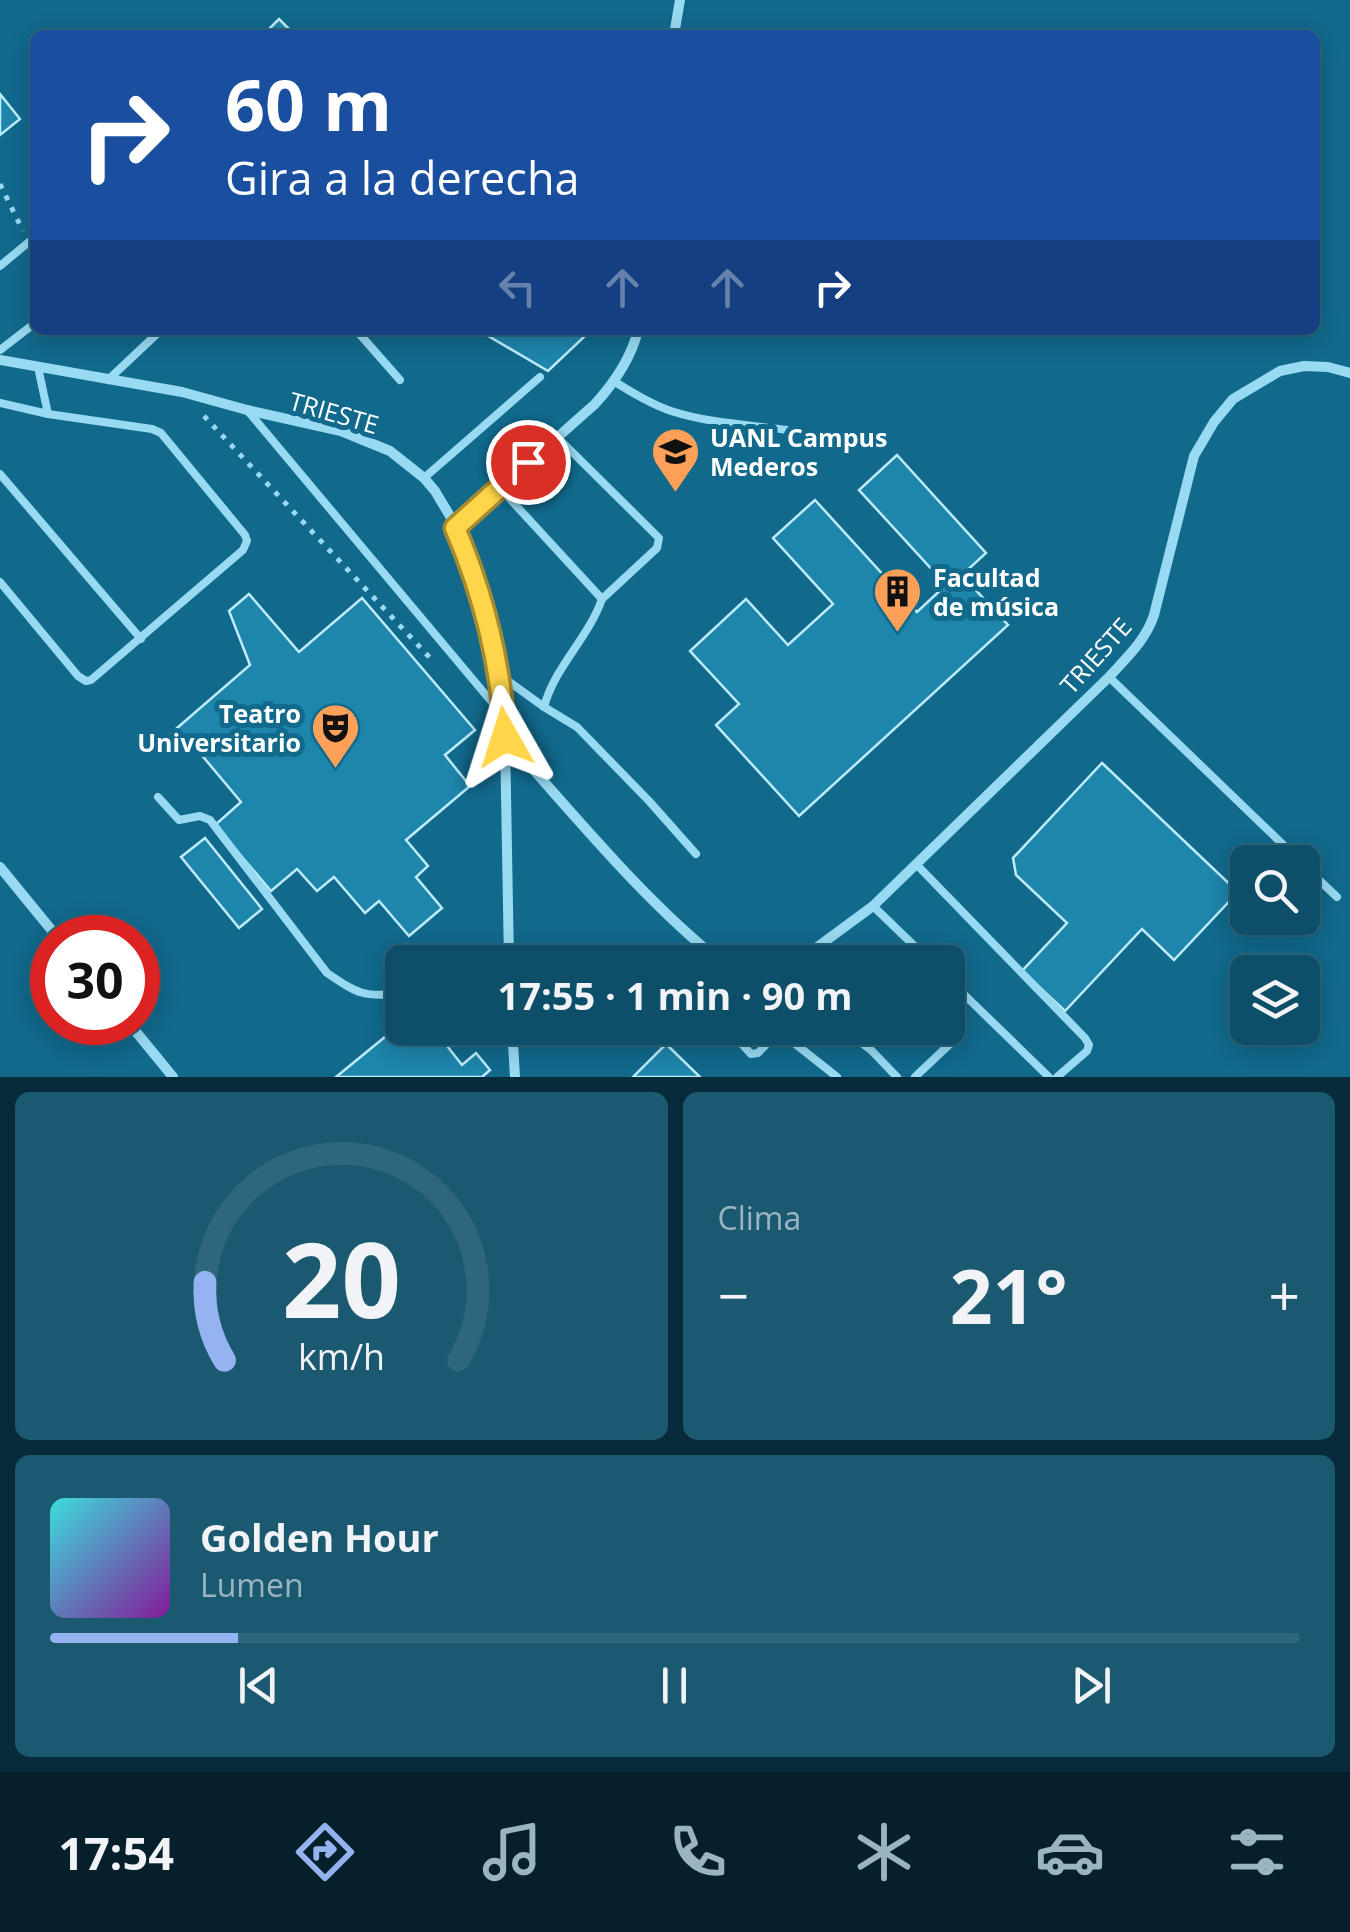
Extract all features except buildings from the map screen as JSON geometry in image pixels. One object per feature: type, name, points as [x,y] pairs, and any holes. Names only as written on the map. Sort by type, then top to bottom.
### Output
[{"type":"street","points":[[675,30],[680,0]]},
{"type":"street","points":[[455,528],[615,382],[636,335]]},
{"type":"street","name":"TRIESTE","points":[[0,360],[182,392],[341,431],[390,451],[424,478],[444,504],[464,550],[497,673],[505,737],[509,945]]},
{"type":"street","name":"TRIESTE","points":[[819,945],[873,906],[1138,645],[1150,628],[1194,456],[1233,399],[1280,371],[1328,367],[1350,374]]},
{"type":"street","points":[[505,737],[604,848],[700,945]]},
{"type":"street","points":[[0,866],[39,915]]},
{"type":"street","points":[[147,1045],[173,1077]]},
{"type":"street","points":[[513,1045],[514,1077]]},
{"type":"lane","points":[[0,266],[30,242]]},
{"type":"lane","points":[[0,350],[30,326]]},
{"type":"lane","points":[[108,380],[156,335]]},
{"type":"lane","points":[[360,335],[400,380]]},
{"type":"lane","points":[[38,367],[48,414]]},
{"type":"lane","points":[[424,478],[540,377]]},
{"type":"lane","points":[[615,382],[650,403],[694,418],[788,430]]},
{"type":"lane","points":[[0,403],[160,433],[245,535],[246,546],[142,639],[86,681],[0,582]]},
{"type":"lane","points":[[248,410],[504,716]]},
{"type":"lane","points":[[544,708],[557,673],[597,615],[602,599],[657,548],[659,538],[558,438]]},
{"type":"lane","points":[[0,474],[142,639]]},
{"type":"lane","points":[[498,487],[602,599]]},
{"type":"lane","points":[[497,673],[576,727],[696,854]]},
{"type":"lane","points":[[1108,677],[1283,845]]},
{"type":"lane","points":[[158,798],[179,820],[206,816],[210,820],[328,973],[353,991],[385,995]]},
{"type":"lane","points":[[917,864],[1085,1038],[1087,1051],[1057,1077]]},
{"type":"lane","points":[[1320,881],[1336,897]]},
{"type":"lane","points":[[873,906],[913,945]]},
{"type":"lane","points":[[965,994],[1050,1077]]},
{"type":"lane","points":[[742,1045],[755,1054],[762,1045]]},
{"type":"lane","points":[[796,1045],[838,1077]]},
{"type":"lane","points":[[864,1045],[898,1077]]},
{"type":"lane","points":[[915,1077],[949,1045]]},
{"type":"path","points":[[0,184],[30,236]]},
{"type":"path","points":[[182,392],[438,665]]},
{"type":"place","name":"UANL Campus Mederos","points":[[675,494]]},
{"type":"place","name":"Facultad de música","points":[[898,634]]},
{"type":"place","name":"Teatro Universitario","points":[[336,770]]},
{"type":"route","points":[[505,737],[490,640],[455,528],[528,462]]}]
